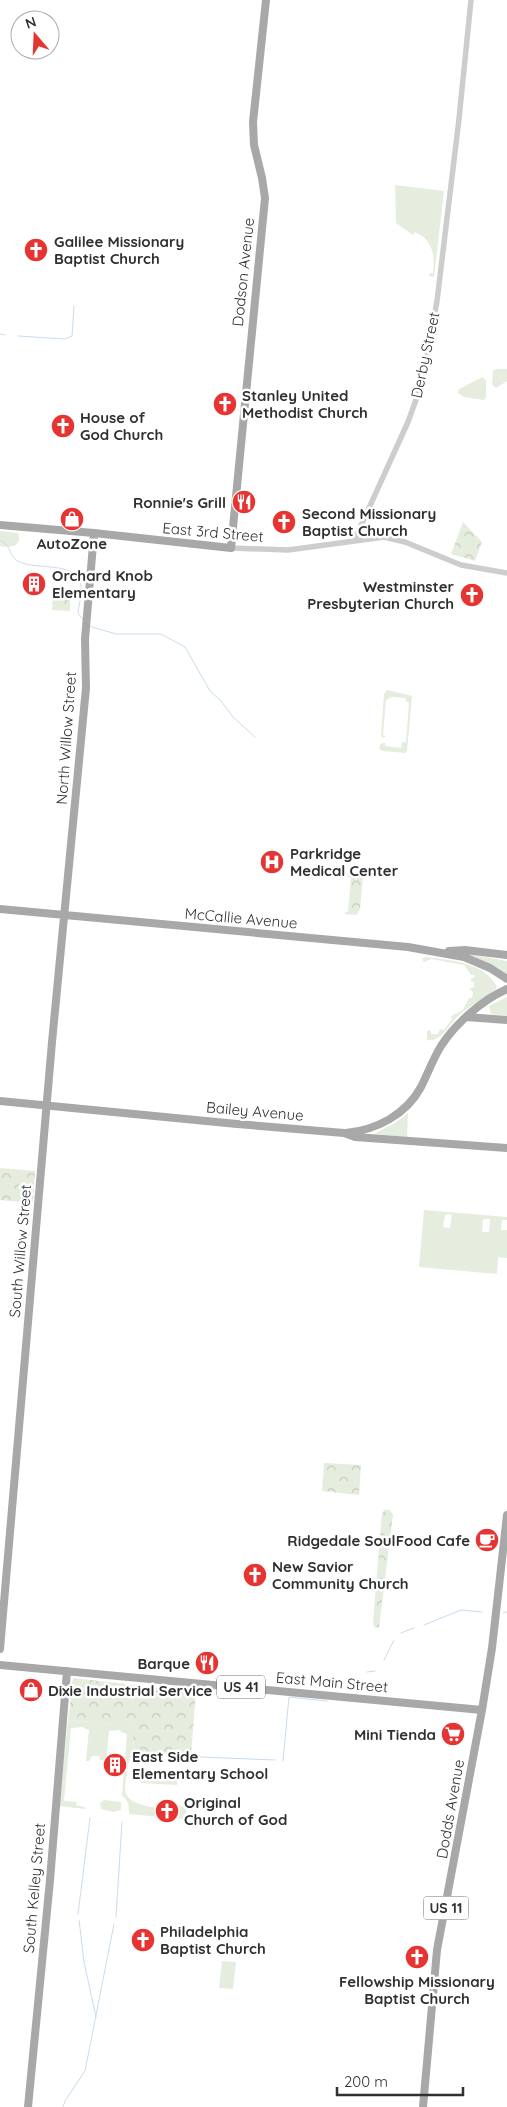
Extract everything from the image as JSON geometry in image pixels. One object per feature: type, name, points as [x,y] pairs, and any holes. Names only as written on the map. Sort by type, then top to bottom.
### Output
[{"type":"main road","name":"Dodson Avenue","points":[[231,548],[265,198],[254,145],[253,122],[266,0]]},
{"type":"main road","name":"East 3rd Street","points":[[0,525],[231,548]]},
{"type":"main road","name":"North Willow Street","points":[[65,916],[86,688],[85,639],[94,533]]},
{"type":"main road","name":"McCallie Avenue","points":[[0,909],[439,951],[478,962],[507,979]]},
{"type":"main road","name":"South Willow Street","points":[[0,1649],[65,916]]},
{"type":"main road","points":[[439,951],[465,950],[507,955]]},
{"type":"main road","name":"McCallie Avenue","points":[[478,962],[506,989]]},
{"type":"main road","points":[[344,1133],[376,1126],[408,1106],[420,1088],[442,1045],[466,1017],[485,1001],[506,989]]},
{"type":"main road","points":[[485,1001],[486,1013],[493,1019]]},
{"type":"main road","points":[[466,1017],[507,1020]]},
{"type":"main road","name":"Bailey Avenue","points":[[0,1101],[344,1133],[355,1137],[507,1148]]},
{"type":"main road","name":"Dodds Avenue","points":[[423,2107],[437,1950],[482,1710],[507,1516]]},
{"type":"main road","name":"East Main Street","points":[[0,1665],[482,1710]]},
{"type":"main road","name":"South Kelley Street","points":[[28,2107],[50,1880],[67,1671]]},
{"type":"street","name":"Derby Street","points":[[354,541],[408,422],[422,383],[435,311],[471,0]]},
{"type":"street","name":"East 3rd Street","points":[[231,548],[288,550],[370,538],[394,539],[461,564],[507,573]]},
{"type":"green space","points":[[395,185],[444,191],[434,277],[429,276],[430,273],[433,273],[434,266],[432,249],[426,239],[415,232],[413,235],[396,223]]},
{"type":"green space","points":[[507,369],[507,381],[496,388],[492,385],[493,370]]},
{"type":"green space","points":[[483,377],[486,381],[486,397],[484,400],[464,397],[458,393],[459,389]]},
{"type":"green space","points":[[463,522],[482,542],[475,561],[451,554]]},
{"type":"green space","points":[[0,531],[18,533],[19,541],[15,546],[0,546]]},
{"type":"green space","points":[[53,593],[70,595],[70,611],[52,610]]},
{"type":"green space","points":[[387,690],[412,696],[407,751],[405,753],[382,751],[379,748],[380,744],[385,743],[385,746],[401,748],[402,742],[406,742],[409,703],[405,698],[392,697],[386,700],[383,735],[386,736],[383,738],[381,736],[384,694]]},
{"type":"green space","points":[[349,873],[361,874],[363,877],[360,909],[357,915],[344,914],[348,911],[351,878],[347,876]]},
{"type":"green space","points":[[462,953],[507,961],[507,977],[481,960]]},
{"type":"green space","points":[[425,957],[455,961],[475,967],[484,972],[497,987],[459,1015],[441,1036],[432,1040],[427,1040],[427,1030],[431,1031],[431,1034],[438,1034],[440,1029],[444,1030],[452,1019],[451,1016],[463,1010],[469,998],[472,998],[473,992],[469,989],[474,987],[474,982],[471,981],[471,978],[474,978],[475,975],[471,975],[464,965],[431,959],[424,962],[422,959]]},
{"type":"green space","points":[[507,997],[507,1016],[491,1014],[489,1006]]},
{"type":"green space","points":[[408,1113],[407,1137],[374,1134],[395,1123]]},
{"type":"green space","points":[[0,1168],[35,1171],[33,1203],[0,1200]]},
{"type":"green space","points":[[424,1210],[507,1217],[507,1220],[502,1220],[501,1230],[507,1230],[507,1258],[498,1257],[497,1274],[419,1267]],"holes":[[[447,1214],[452,1215],[450,1228],[443,1227]],[[483,1219],[490,1219],[489,1232],[482,1232]]]},
{"type":"green space","points":[[324,1463],[361,1465],[359,1495],[322,1491]]},
{"type":"green space","points":[[385,1510],[390,1510],[393,1515],[379,1628],[374,1627],[373,1622],[382,1513]]},
{"type":"green space","points":[[73,1678],[196,1692],[191,1755],[133,1752],[134,1726],[68,1720]]},
{"type":"green space","points":[[68,1720],[135,1726],[133,1748],[136,1752],[128,1764],[125,1787],[127,1796],[139,1804],[156,1808],[180,1809],[180,1806],[187,1807],[185,1817],[181,1819],[129,1814],[129,1806],[122,1796],[127,1734],[120,1730],[109,1731],[106,1762],[99,1759],[100,1756],[92,1756],[89,1761],[86,1761],[89,1730],[82,1727],[71,1728],[64,1801],[77,1802],[76,1805],[85,1807],[85,1809],[59,1806]]},
{"type":"green space","points":[[142,1771],[178,1774],[177,1785],[141,1783]]},
{"type":"green space","points":[[104,1800],[121,1802],[121,1810],[113,1812],[101,1809],[100,1803]]},
{"type":"green space","points":[[222,1961],[236,1962],[233,1989],[219,1988]]},
{"type":"waterway","points":[[18,336],[65,339],[72,336],[74,306]]},
{"type":"waterway","points":[[0,334],[5,335]]},
{"type":"waterway","points":[[0,540],[6,544],[16,560],[72,572],[78,578],[81,586],[78,613],[84,621]]},
{"type":"waterway","points":[[89,625],[116,634],[161,634],[185,647],[210,691],[221,701],[233,717],[255,737]]},
{"type":"waterway","points":[[424,1625],[461,1610],[482,1612]]},
{"type":"waterway","points":[[503,1613],[507,1612]]},
{"type":"waterway","points":[[401,1633],[414,1628]]},
{"type":"waterway","points":[[384,1660],[394,1640]]},
{"type":"waterway","points":[[367,1672],[375,1671]]},
{"type":"waterway","points":[[283,1761],[289,1697],[327,1701]]},
{"type":"waterway","points":[[200,1757],[275,1760]]},
{"type":"waterway","points":[[78,1914],[90,1818]]},
{"type":"waterway","points":[[116,1917],[122,1822]]},
{"type":"waterway","points":[[79,1920],[84,1962],[96,2017]]},
{"type":"waterway","points":[[63,2107],[85,2071],[114,1924]]},
{"type":"place","name":"Galilee Missionary Baptist Church","points":[[36,250]]},
{"type":"place","name":"Stanley United Methodist Church","points":[[225,404]]},
{"type":"place","name":"House of God Church","points":[[63,426]]},
{"type":"place","name":"Ronnie's Grill","points":[[244,502]]},
{"type":"place","name":"AutoZone","points":[[72,519]]},
{"type":"place","name":"Second Missionary Baptist Church","points":[[284,522]]},
{"type":"place","name":"Orchard Knob Elementary","points":[[34,584]]},
{"type":"place","name":"Westminster Presbyterian Church","points":[[472,595]]},
{"type":"place","name":"Parkridge Medical Center","points":[[272,862]]},
{"type":"place","name":"Ridgedale SoulFood Cafe","points":[[487,1540]]},
{"type":"place","name":"New Savior Community Church","points":[[255,1575]]},
{"type":"place","name":"Barque","points":[[207,1663]]},
{"type":"place","name":"Dixie Industrial Service","points":[[31,1690]]},
{"type":"place","name":"Mini Tienda","points":[[453,1734]]},
{"type":"place","name":"East Side Elementary School","points":[[115,1765]]},
{"type":"place","name":"Original Church of God","points":[[167,1811]]},
{"type":"place","name":"Philadelphia Baptist Church","points":[[143,1940]]},
{"type":"place","name":"Fellowship Missionary Baptist Church","points":[[417,1957]]}]
